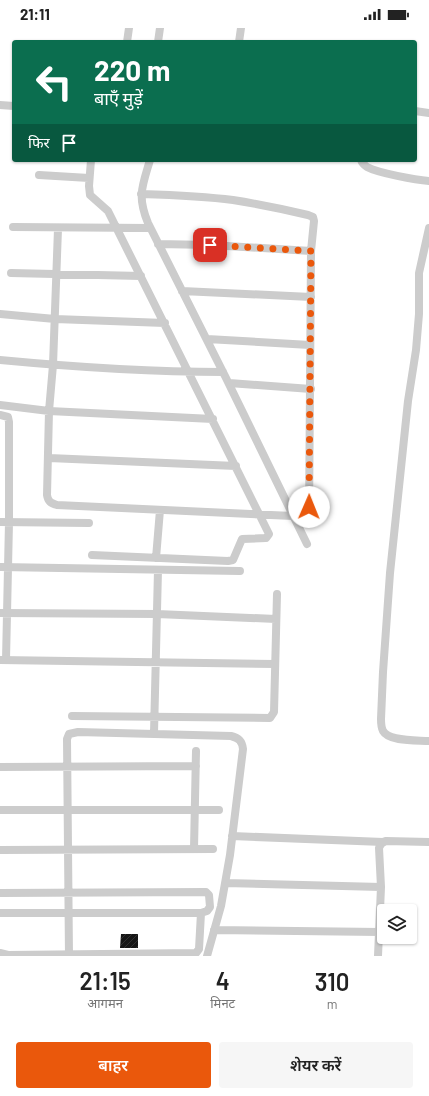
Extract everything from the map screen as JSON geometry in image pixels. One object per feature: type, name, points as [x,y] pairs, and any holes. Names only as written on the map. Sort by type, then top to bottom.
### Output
[{"type":"street","points":[[127,40],[129,28]]},
{"type":"street","points":[[158,40],[160,28]]},
{"type":"street","points":[[239,40],[241,28]]},
{"type":"street","points":[[0,104],[12,106]]},
{"type":"street","points":[[417,111],[429,113]]},
{"type":"street","points":[[91,162],[89,178],[90,195],[108,211],[269,532],[268,536],[242,539],[233,560],[228,561],[92,555]]},
{"type":"street","points":[[149,162],[141,194],[142,210],[206,340],[229,383],[307,544]]},
{"type":"street","points":[[362,162],[368,168],[377,171],[429,181]]},
{"type":"street","points":[[39,175],[89,178]]},
{"type":"street","points":[[141,194],[192,196],[232,200],[311,216],[314,222],[311,251],[309,521]]},
{"type":"street","points":[[13,227],[58,229],[150,228]]},
{"type":"street","points":[[429,228],[419,273],[419,314],[416,350],[408,401],[390,574],[381,726],[385,734],[394,738],[429,741]]},
{"type":"street","points":[[58,229],[53,365],[49,411],[48,500],[57,505],[261,516],[293,516]]},
{"type":"street","points":[[158,244],[210,245],[311,251]]},
{"type":"street","points":[[10,274],[141,276]]},
{"type":"street","points":[[182,291],[311,297]]},
{"type":"street","points":[[0,314],[55,319],[165,323]]},
{"type":"street","points":[[206,340],[310,345]]},
{"type":"street","points":[[0,360],[53,365],[189,372],[223,372]]},
{"type":"street","points":[[229,383],[311,389]]},
{"type":"street","points":[[0,405],[49,411],[212,419]]},
{"type":"street","points":[[0,415],[7,416],[9,419],[4,468],[9,522],[4,567],[3,660],[275,664]]},
{"type":"street","points":[[48,458],[236,466]]},
{"type":"street","points":[[156,558],[160,510]]},
{"type":"street","points":[[0,522],[89,523]]},
{"type":"street","points":[[4,567],[240,571]]},
{"type":"street","points":[[154,733],[158,570]]},
{"type":"street","points":[[72,716],[270,718],[274,712],[277,594]]},
{"type":"street","points":[[4,613],[157,614],[276,619]]},
{"type":"street","points":[[69,955],[67,739],[72,732],[231,736],[239,739],[241,742],[243,749],[225,883],[207,956]]},
{"type":"street","points":[[194,849],[196,751]]},
{"type":"street","points":[[0,767],[196,766]]},
{"type":"street","points":[[0,810],[219,810]]},
{"type":"street","points":[[232,836],[382,842],[429,842]]},
{"type":"street","points":[[381,904],[378,848],[382,842]]},
{"type":"street","points":[[0,850],[213,849]]},
{"type":"street","points":[[225,883],[381,887]]},
{"type":"street","points":[[0,893],[206,892],[209,896],[210,907],[207,912],[201,913],[0,913]]},
{"type":"street","points":[[0,953],[8,955],[69,955],[196,953],[199,949],[201,913]]},
{"type":"street","points":[[214,930],[377,932]]},
{"type":"street","points":[[378,956],[379,944]]},
{"type":"building","points":[[121,934],[138,934],[138,948],[120,948]]},
{"type":"route","points":[[210,245],[311,251],[309,507]]}]
